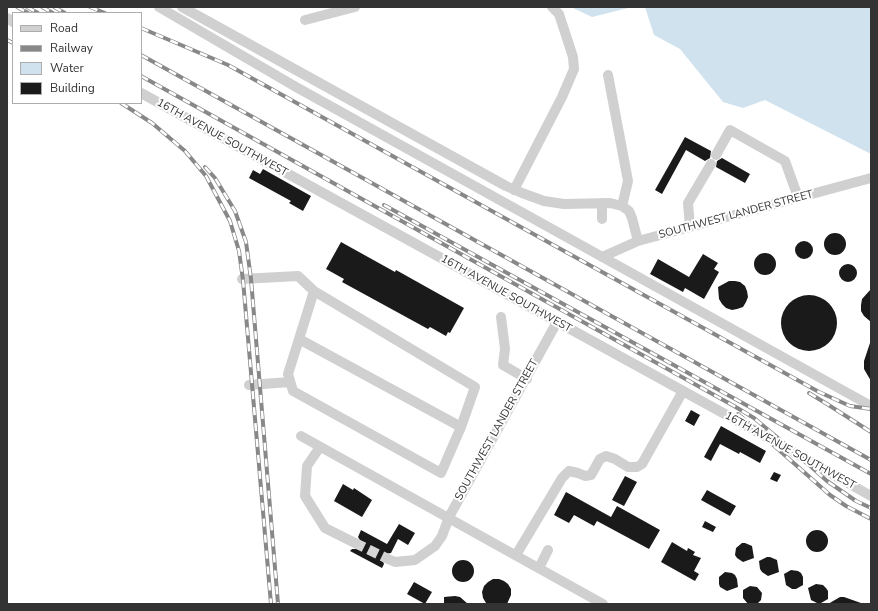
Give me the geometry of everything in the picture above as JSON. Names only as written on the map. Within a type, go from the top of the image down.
[{"type":"street","points":[[182,7],[514,190],[544,201],[564,204],[610,203],[622,206],[629,211],[638,241]]},
{"type":"street","points":[[305,20],[355,7]]},
{"type":"street","points":[[514,190],[562,97],[574,69],[574,57],[559,14],[552,7]]},
{"type":"street","points":[[163,10],[296,87],[871,406]]},
{"type":"street","points":[[608,75],[628,181],[622,206]]},
{"type":"street","name":"16TH AVENUE SOUTHWEST","points":[[142,94],[871,496]]},
{"type":"street","points":[[716,154],[730,130],[785,161],[798,198]]},
{"type":"street","points":[[690,227],[688,203],[711,164]]},
{"type":"street","name":"SOUTHWEST LANDER STREET","points":[[602,257],[638,241],[871,178]]},
{"type":"street","points":[[602,204],[602,219]]},
{"type":"street","points":[[242,279],[298,276],[314,290],[475,387],[461,427],[441,473],[290,382],[248,384]]},
{"type":"street","points":[[290,382],[299,339],[314,290]]},
{"type":"street","points":[[501,317],[505,349],[503,365],[526,378]]},
{"type":"street","name":"SOUTHWEST LANDER STREET","points":[[388,558],[395,562],[416,560],[434,546],[442,536],[449,517],[557,322]]},
{"type":"street","points":[[299,339],[461,427]]},
{"type":"street","points":[[516,555],[562,478],[569,471],[585,476],[591,475],[600,459],[606,456],[628,466],[637,467],[642,464],[683,391]]},
{"type":"street","points":[[301,436],[603,604]]},
{"type":"street","points":[[320,447],[307,466],[305,496],[325,528],[355,542]]},
{"type":"street","points":[[539,568],[548,550]]},
{"type":"water","points":[[571,7],[632,7],[592,17]]},
{"type":"water","points":[[645,7],[871,7],[871,154],[765,100],[743,108],[723,102],[680,49],[654,35]]},
{"type":"building","points":[[685,137],[711,151],[710,158],[705,161],[686,150],[662,194],[655,190]]},
{"type":"building","points":[[722,158],[750,174],[745,183],[716,167],[717,161]]},
{"type":"building","points":[[263,169],[311,196],[303,211],[289,203],[291,201],[249,178],[253,170],[260,174]]},
{"type":"building","points":[[835,233],[843,236],[846,244],[843,252],[835,255],[827,252],[824,244],[827,236]]},
{"type":"building","points":[[804,241],[810,244],[813,250],[810,256],[804,259],[798,256],[795,250],[798,244]]},
{"type":"building","points":[[341,242],[395,272],[396,270],[464,308],[450,333],[448,332],[446,336],[430,327],[428,329],[342,282],[344,279],[326,269]]},
{"type":"building","points":[[761,253],[769,253],[776,260],[776,268],[769,275],[761,275],[754,268],[754,260]]},
{"type":"building","points":[[703,254],[718,263],[714,269],[719,272],[704,299],[685,288],[683,292],[650,274],[658,259],[689,277]]},
{"type":"building","points":[[848,264],[854,267],[857,273],[854,279],[848,282],[842,279],[839,273],[842,267]]},
{"type":"building","points":[[729,281],[740,282],[745,286],[748,297],[743,307],[732,310],[726,308],[719,299],[718,287]]},
{"type":"building","points":[[871,289],[871,322],[861,311],[861,305],[862,299]]},
{"type":"building","points":[[809,295],[820,297],[829,303],[835,312],[837,323],[835,334],[829,343],[820,349],[809,351],[798,349],[789,343],[783,334],[781,323],[783,312],[789,303],[798,297]]},
{"type":"building","points":[[870,343],[871,381],[864,369],[864,361]]},
{"type":"building","points":[[691,410],[700,415],[694,426],[685,421]]},
{"type":"building","points":[[721,426],[766,451],[760,463],[740,452],[739,454],[720,444],[711,461],[704,457]]},
{"type":"building","points":[[774,472],[781,475],[777,482],[770,479]]},
{"type":"building","points":[[625,476],[637,482],[624,506],[612,500]]},
{"type":"building","points":[[343,484],[353,490],[354,488],[372,500],[362,517],[334,501]]},
{"type":"building","points":[[707,490],[736,506],[730,516],[701,500]]},
{"type":"building","points":[[566,492],[611,517],[617,506],[660,530],[649,549],[597,521],[594,526],[574,515],[569,523],[554,515]]},
{"type":"building","points":[[705,521],[716,527],[713,532],[702,527]]},
{"type":"building","points":[[399,524],[415,533],[408,545],[398,539],[391,553],[384,554],[382,559],[384,564],[382,568],[350,551],[361,546],[361,542],[358,537],[361,530],[387,544]]},
{"type":"building","points":[[817,530],[825,533],[828,541],[825,549],[817,552],[809,549],[806,541],[809,533]]},
{"type":"building","points":[[672,542],[687,551],[688,548],[695,552],[693,555],[701,558],[694,571],[699,574],[695,581],[661,562]]},
{"type":"building","points":[[742,543],[752,546],[754,558],[743,562],[737,558],[735,555],[736,548]]},
{"type":"building","points":[[767,557],[777,560],[779,572],[768,576],[762,572],[759,561]]},
{"type":"building","points":[[463,560],[471,563],[474,571],[471,579],[463,582],[455,579],[452,571],[455,563]]},
{"type":"building","points":[[791,570],[798,571],[803,577],[803,585],[796,589],[792,589],[786,585],[784,574]]},
{"type":"building","points":[[725,572],[735,575],[738,587],[727,591],[720,587],[719,577]]},
{"type":"building","points":[[493,579],[504,581],[511,589],[511,595],[507,604],[487,604],[483,598],[482,592],[484,586]]},
{"type":"building","points":[[414,582],[432,592],[425,604],[407,594]]},
{"type":"building","points":[[816,584],[823,585],[828,591],[828,599],[821,603],[811,600],[808,588]]},
{"type":"building","points":[[750,586],[757,587],[762,593],[761,600],[757,604],[748,604],[743,598],[743,590]]},
{"type":"building","points":[[444,597],[460,597],[468,604],[444,604]]},
{"type":"building","points":[[840,597],[844,597],[861,604],[828,604]]},
{"type":"tunnel","points":[[355,543],[388,559]]},
{"type":"railway","points":[[17,7],[26,12]]},
{"type":"railway","points":[[27,7],[36,12]]},
{"type":"railway","points":[[42,7],[51,12]]},
{"type":"railway","points":[[54,7],[63,12]]},
{"type":"railway","points":[[90,7],[102,12]]},
{"type":"railway","points":[[142,28],[228,65],[819,392],[850,406],[871,409]]},
{"type":"railway","points":[[7,40],[12,42]]},
{"type":"railway","points":[[142,56],[871,460]]},
{"type":"railway","points":[[142,77],[734,406],[754,418],[827,481],[856,501],[871,508]]},
{"type":"railway","points":[[123,104],[152,123],[185,151],[206,176],[230,221],[239,251],[243,280],[271,604]]},
{"type":"railway","points":[[205,167],[215,178],[235,211],[246,242],[251,279],[278,604]]},
{"type":"railway","points":[[384,205],[871,474]]},
{"type":"railway","points":[[809,393],[871,432]]},
{"type":"railway","points":[[738,414],[830,495],[846,506],[871,519]]}]
